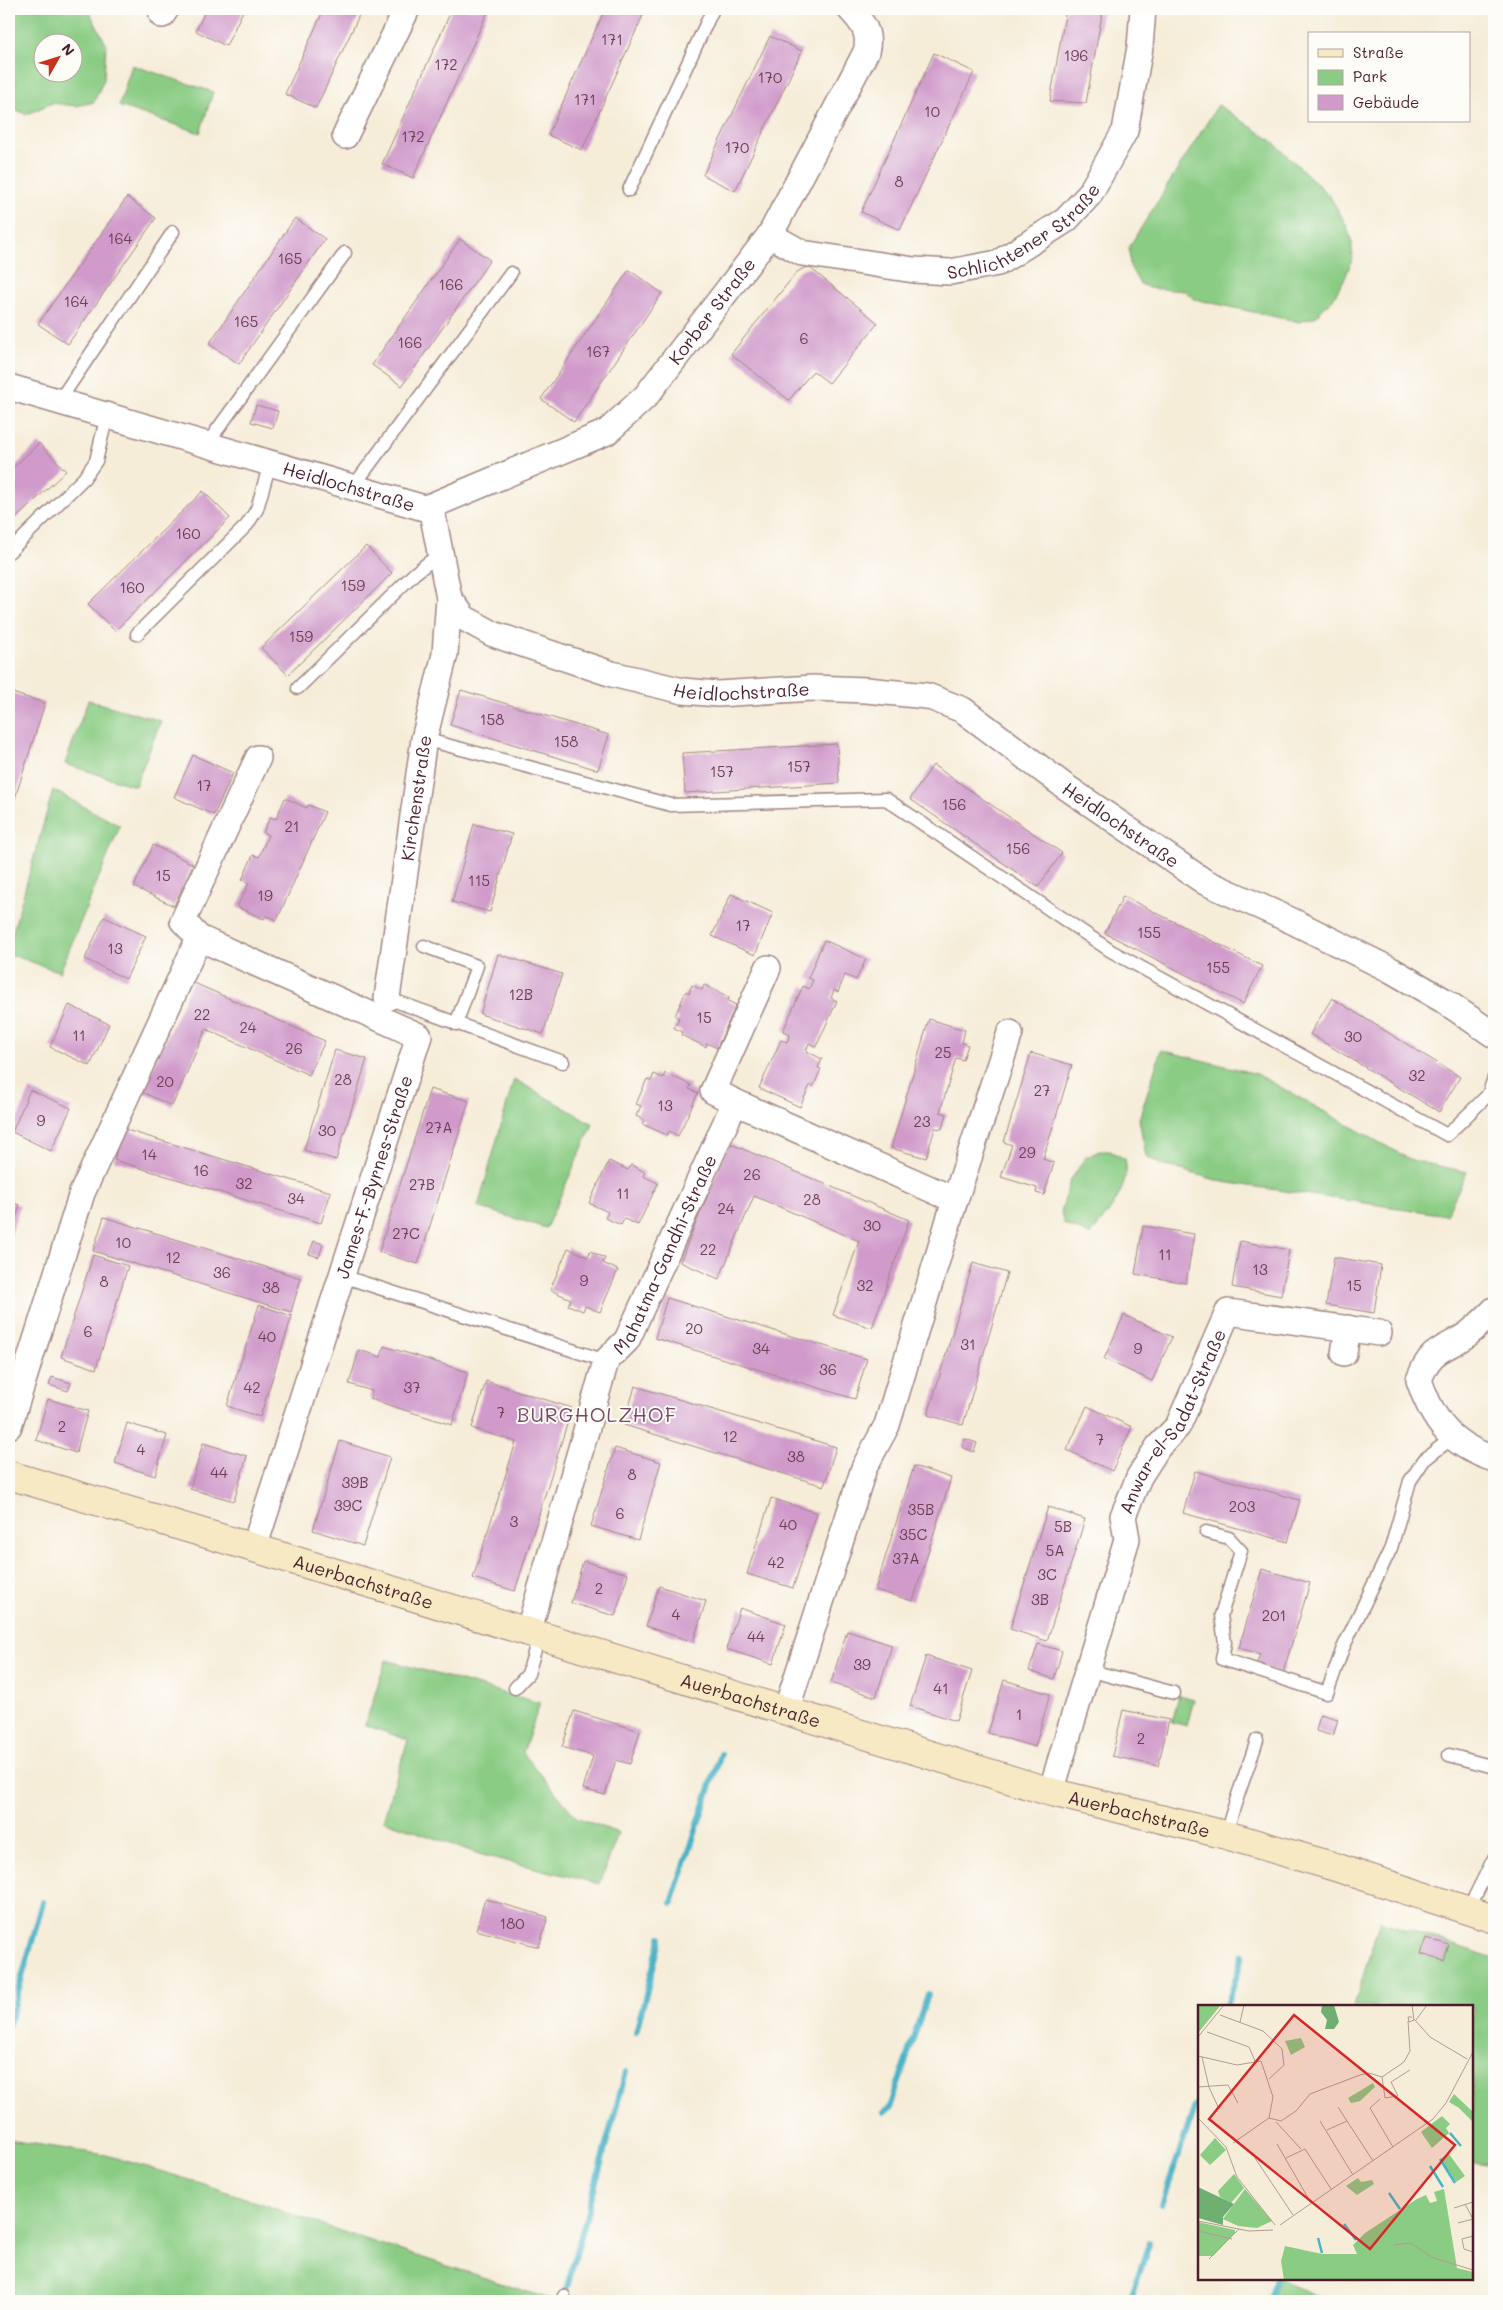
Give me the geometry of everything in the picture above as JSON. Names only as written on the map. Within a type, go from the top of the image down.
[{"type":"main road","name":"Auerbachstraße","points":[[9,1475],[1051,1792],[1226,1835],[1332,1866],[1467,1912],[1494,1919]]},
{"type":"street","points":[[345,136],[407,9]]},
{"type":"street","name":"Korber Straße","points":[[432,506],[607,432],[646,396],[770,235],[866,52],[869,41],[866,30],[850,9]]},
{"type":"street","name":"Schlichtener Straße","points":[[770,235],[802,253],[914,270],[950,272],[998,263],[1066,220],[1094,187],[1124,131],[1140,47],[1143,9]]},
{"type":"street","name":"Heidlochstraße","points":[[9,386],[424,508],[432,506],[449,598],[464,618],[492,634],[574,663],[641,682],[683,691],[718,694],[814,688],[927,696],[963,710],[1063,785],[1205,882],[1288,919],[1391,970],[1444,1000],[1494,1035]]},
{"type":"street","name":"Kirchenstraße","points":[[387,998],[424,739],[445,654],[449,598]]},
{"type":"street","name":"James-F.-Byrnes-Straße","points":[[254,1548],[419,1036],[199,938],[183,921],[258,758]]},
{"type":"street","points":[[9,1426],[82,1193],[199,938]]},
{"type":"street","points":[[768,968],[713,1092],[956,1200]]},
{"type":"street","points":[[786,1711],[864,1468],[887,1425],[956,1200],[1010,1033]]},
{"type":"street","name":"Mahatma-Gandhi-Straße","points":[[534,1635],[597,1358],[627,1340],[735,1102]]},
{"type":"street","points":[[1494,1310],[1468,1334],[1436,1352],[1426,1362],[1419,1380],[1433,1413],[1442,1426],[1473,1452],[1494,1459]]},
{"type":"street","name":"Anwar-el-Sadat-Straße","points":[[1051,1792],[1127,1538],[1123,1516],[1139,1477],[1158,1447],[1178,1426],[1228,1312],[1379,1333]]},
{"type":"street","points":[[1344,1353],[1348,1328]]},
{"type":"lane","points":[[629,190],[712,9]]},
{"type":"lane","points":[[58,401],[173,232]]},
{"type":"lane","points":[[207,444],[345,253]]},
{"type":"lane","points":[[353,487],[511,273]]},
{"type":"lane","points":[[9,552],[84,478],[96,461],[107,415]]},
{"type":"lane","points":[[137,634],[247,525],[258,509],[270,463]]},
{"type":"lane","points":[[298,688],[415,573],[441,553]]},
{"type":"lane","points":[[424,739],[671,805],[886,799],[1111,951],[1447,1135],[1488,1095],[1494,1078]]},
{"type":"lane","points":[[424,946],[477,966],[456,1024]]},
{"type":"lane","points":[[387,998],[563,1062]]},
{"type":"lane","points":[[342,1276],[597,1358]]},
{"type":"lane","points":[[1206,1532],[1229,1538],[1241,1551],[1221,1615],[1225,1643],[1222,1660],[1327,1693],[1343,1648],[1391,1548],[1410,1481],[1424,1460],[1453,1437]]},
{"type":"lane","points":[[515,1688],[528,1674],[534,1635]]},
{"type":"lane","points":[[1088,1670],[1174,1693]]},
{"type":"lane","points":[[1226,1835],[1232,1809],[1243,1786],[1257,1740]]},
{"type":"lane","points":[[1449,1754],[1494,1767]]},
{"type":"lane","points":[[1467,1912],[1494,1858]]},
{"type":"green space","points":[[9,9],[88,9],[106,44],[104,79],[94,102],[77,106],[52,103],[27,114],[9,108]]},
{"type":"green space","points":[[132,65],[213,92],[200,133],[119,106]]},
{"type":"green space","points":[[1218,105],[1271,140],[1329,195],[1346,224],[1352,243],[1352,260],[1345,278],[1333,299],[1315,317],[1299,322],[1194,299],[1185,291],[1149,288],[1139,283],[1130,266],[1129,247]]},
{"type":"green space","points":[[88,700],[161,721],[135,786],[65,764]]},
{"type":"green space","points":[[53,790],[120,826],[60,972],[9,954],[9,945]]},
{"type":"green space","points":[[1161,1050],[1257,1074],[1411,1160],[1467,1172],[1446,1215],[1223,1182],[1160,1164],[1146,1156],[1139,1119]]},
{"type":"green space","points":[[514,1079],[593,1124],[546,1228],[478,1207]]},
{"type":"green space","points":[[1099,1151],[1110,1151],[1125,1159],[1125,1179],[1110,1210],[1090,1235],[1064,1224],[1061,1212],[1070,1181],[1085,1158]]},
{"type":"green space","points":[[386,1660],[540,1703],[523,1753],[576,1817],[618,1833],[600,1884],[482,1855],[383,1820],[408,1740],[365,1725]]},
{"type":"green space","points":[[1179,1695],[1194,1699],[1187,1726],[1172,1722]]},
{"type":"green space","points":[[1380,1921],[1494,1958],[1494,2165],[1473,2162],[1473,2005],[1354,2005]]},
{"type":"green space","points":[[9,2140],[106,2155],[207,2185],[346,2233],[556,2301],[9,2301]]},
{"type":"green space","points":[[1278,2280],[1280,2280],[1328,2301],[1272,2301]]},
{"type":"building","points":[[206,9],[244,9],[226,46],[196,31]]},
{"type":"building","points":[[324,9],[362,9],[316,108],[285,94]]},
{"type":"building","points":[[452,9],[489,9],[413,178],[382,164]]},
{"type":"building","points":[[605,9],[636,9],[644,13],[582,150],[548,135]]},
{"type":"building","points":[[1066,9],[1103,9],[1086,103],[1050,101]]},
{"type":"building","points":[[770,36],[802,51],[735,191],[703,175]]},
{"type":"building","points":[[934,53],[974,72],[900,230],[861,212]]},
{"type":"building","points":[[127,197],[156,218],[68,344],[38,324]]},
{"type":"building","points":[[295,218],[325,239],[239,364],[209,344]]},
{"type":"building","points":[[460,239],[490,260],[402,386],[372,365]]},
{"type":"building","points":[[809,267],[878,323],[829,383],[813,371],[789,400],[731,354],[797,272]]},
{"type":"building","points":[[629,270],[662,293],[574,422],[541,399]]},
{"type":"building","points":[[256,405],[278,411],[273,428],[251,422]]},
{"type":"building","points":[[39,443],[66,471],[9,525],[9,472]]},
{"type":"building","points":[[203,491],[230,518],[115,631],[88,604]]},
{"type":"building","points":[[366,546],[392,573],[288,675],[261,648]]},
{"type":"building","points":[[461,690],[609,735],[598,770],[450,725]]},
{"type":"building","points":[[9,692],[45,703],[9,817]]},
{"type":"building","points":[[837,744],[839,783],[685,793],[682,753]]},
{"type":"building","points":[[193,755],[233,773],[214,815],[174,797]]},
{"type":"building","points":[[933,765],[1062,853],[1038,887],[910,799]]},
{"type":"building","points":[[285,798],[307,808],[308,805],[325,812],[277,920],[266,916],[264,919],[237,907],[249,883],[242,880],[253,855],[259,857],[268,835],[263,833],[270,817],[276,819]]},
{"type":"building","points":[[474,824],[512,834],[490,912],[452,902]]},
{"type":"building","points":[[153,845],[193,864],[174,906],[134,887]]},
{"type":"building","points":[[731,894],[773,913],[755,955],[712,936]]},
{"type":"building","points":[[1123,896],[1262,966],[1243,1004],[1105,933]]},
{"type":"building","points":[[104,917],[146,936],[126,979],[85,959]]},
{"type":"building","points":[[824,940],[866,959],[856,980],[845,975],[838,992],[834,990],[831,998],[837,1001],[816,1047],[809,1043],[806,1051],[822,1059],[818,1068],[821,1069],[813,1087],[810,1085],[800,1107],[759,1088],[781,1040],[787,1042],[790,1035],[783,1031],[803,986],[809,989],[813,980],[808,978]]},
{"type":"building","points":[[498,954],[562,974],[543,1034],[480,1014]]},
{"type":"building","points":[[192,982],[325,1041],[309,1075],[206,1029],[172,1106],[142,1092]]},
{"type":"building","points":[[692,985],[702,990],[704,985],[729,997],[728,1001],[736,1005],[717,1048],[707,1043],[706,1047],[681,1035],[682,1032],[674,1028],[679,1018],[675,1016],[686,991],[689,993]]},
{"type":"building","points":[[1332,998],[1460,1077],[1439,1112],[1310,1034]]},
{"type":"building","points":[[69,1005],[109,1024],[90,1066],[50,1047]]},
{"type":"building","points":[[929,1019],[965,1030],[962,1043],[968,1045],[963,1060],[956,1058],[940,1112],[947,1114],[942,1129],[935,1128],[926,1158],[891,1148]]},
{"type":"building","points":[[335,1050],[367,1059],[336,1160],[304,1150]]},
{"type":"building","points":[[1031,1053],[1072,1065],[1043,1159],[1054,1163],[1044,1195],[1036,1193],[1037,1188],[1001,1177],[1012,1145],[1004,1142]]},
{"type":"building","points":[[665,1073],[691,1085],[689,1089],[698,1093],[678,1136],[669,1131],[667,1135],[642,1124],[644,1120],[636,1116],[641,1106],[636,1104],[647,1079],[651,1081],[654,1074],[663,1078]]},
{"type":"building","points":[[430,1089],[469,1101],[418,1264],[379,1252]]},
{"type":"building","points":[[30,1090],[71,1108],[51,1151],[12,1132]]},
{"type":"building","points":[[123,1129],[331,1192],[321,1223],[114,1160]]},
{"type":"building","points":[[729,1143],[909,1220],[872,1328],[833,1315],[859,1241],[754,1196],[719,1279],[680,1262]]},
{"type":"building","points":[[609,1161],[628,1170],[631,1165],[645,1172],[643,1176],[658,1183],[638,1225],[624,1219],[621,1225],[605,1218],[608,1212],[589,1203]]},
{"type":"building","points":[[9,1202],[20,1205],[9,1242]]},
{"type":"building","points":[[104,1217],[301,1278],[291,1312],[93,1251]]},
{"type":"building","points":[[1143,1226],[1194,1234],[1186,1283],[1135,1274]]},
{"type":"building","points":[[314,1241],[323,1244],[319,1257],[309,1254]]},
{"type":"building","points":[[1240,1241],[1289,1250],[1281,1296],[1232,1287]]},
{"type":"building","points":[[568,1248],[588,1257],[590,1251],[605,1258],[603,1263],[618,1270],[600,1312],[585,1306],[583,1311],[568,1305],[571,1299],[550,1290]]},
{"type":"building","points":[[93,1255],[128,1266],[96,1369],[61,1357]]},
{"type":"building","points":[[1334,1257],[1381,1265],[1374,1313],[1326,1305]]},
{"type":"building","points":[[973,1263],[1007,1273],[963,1425],[928,1415]]},
{"type":"building","points":[[667,1298],[867,1359],[855,1399],[655,1338]]},
{"type":"building","points":[[259,1305],[292,1316],[260,1417],[227,1406]]},
{"type":"building","points":[[1124,1315],[1172,1337],[1152,1381],[1104,1359]]},
{"type":"building","points":[[384,1346],[468,1372],[452,1425],[370,1399],[372,1391],[349,1384],[359,1350],[381,1357]]},
{"type":"building","points":[[52,1377],[71,1383],[68,1391],[49,1385]]},
{"type":"building","points":[[486,1381],[572,1408],[515,1591],[473,1578],[516,1442],[472,1428]]},
{"type":"building","points":[[635,1386],[836,1447],[824,1486],[624,1425]]},
{"type":"building","points":[[48,1399],[88,1411],[76,1453],[36,1440]]},
{"type":"building","points":[[1087,1406],[1132,1427],[1112,1471],[1067,1450]]},
{"type":"building","points":[[127,1423],[167,1435],[155,1476],[115,1463]]},
{"type":"building","points":[[965,1439],[977,1443],[974,1452],[962,1447]]},
{"type":"building","points":[[340,1441],[390,1457],[363,1546],[313,1530]]},
{"type":"building","points":[[203,1443],[247,1456],[234,1501],[190,1489]]},
{"type":"building","points":[[615,1448],[661,1462],[638,1540],[591,1526]]},
{"type":"building","points":[[914,1466],[951,1478],[913,1601],[875,1590]]},
{"type":"building","points":[[1195,1471],[1300,1500],[1288,1542],[1183,1513]]},
{"type":"building","points":[[771,1498],[817,1513],[793,1588],[747,1574]]},
{"type":"building","points":[[1048,1507],[1085,1519],[1047,1641],[1010,1629]]},
{"type":"building","points":[[583,1561],[628,1574],[615,1616],[571,1603]]},
{"type":"building","points":[[1262,1569],[1310,1583],[1283,1673],[1256,1665],[1260,1654],[1239,1648]]},
{"type":"building","points":[[659,1586],[706,1601],[693,1642],[646,1626]]},
{"type":"building","points":[[740,1608],[786,1624],[773,1664],[726,1649]]},
{"type":"building","points":[[847,1631],[892,1645],[876,1697],[831,1683]]},
{"type":"building","points":[[1038,1644],[1062,1651],[1054,1679],[1029,1671]]},
{"type":"building","points":[[926,1656],[972,1671],[956,1721],[910,1706]]},
{"type":"building","points":[[1004,1680],[1050,1694],[1035,1747],[988,1733]]},
{"type":"building","points":[[1123,1710],[1169,1720],[1158,1766],[1112,1756]]},
{"type":"building","points":[[574,1711],[640,1731],[630,1764],[616,1760],[605,1795],[583,1789],[593,1756],[562,1747]]},
{"type":"building","points":[[1320,1714],[1338,1719],[1333,1736],[1316,1731]]},
{"type":"building","points":[[485,1899],[548,1917],[539,1947],[476,1930]]},
{"type":"building","points":[[1426,1938],[1449,1945],[1444,1961],[1421,1954]]},
{"type":"waterway","points":[[672,1903],[721,1754]]},
{"type":"waterway","points":[[9,2024],[43,1902]]},
{"type":"waterway","points":[[636,2032],[661,1937]]},
{"type":"waterway","points":[[1227,2005],[1243,1955]]},
{"type":"waterway","points":[[885,2112],[890,2108],[928,1994]]},
{"type":"waterway","points":[[567,2287],[626,2072]]},
{"type":"waterway","points":[[1162,2205],[1195,2106]]},
{"type":"waterway","points":[[1129,2301],[1150,2242]]},
{"type":"waterway","points":[[1269,2301],[1277,2280]]},
{"type":"district","name":"BURGHOLZHOF","points":[[597,1414]]}]
